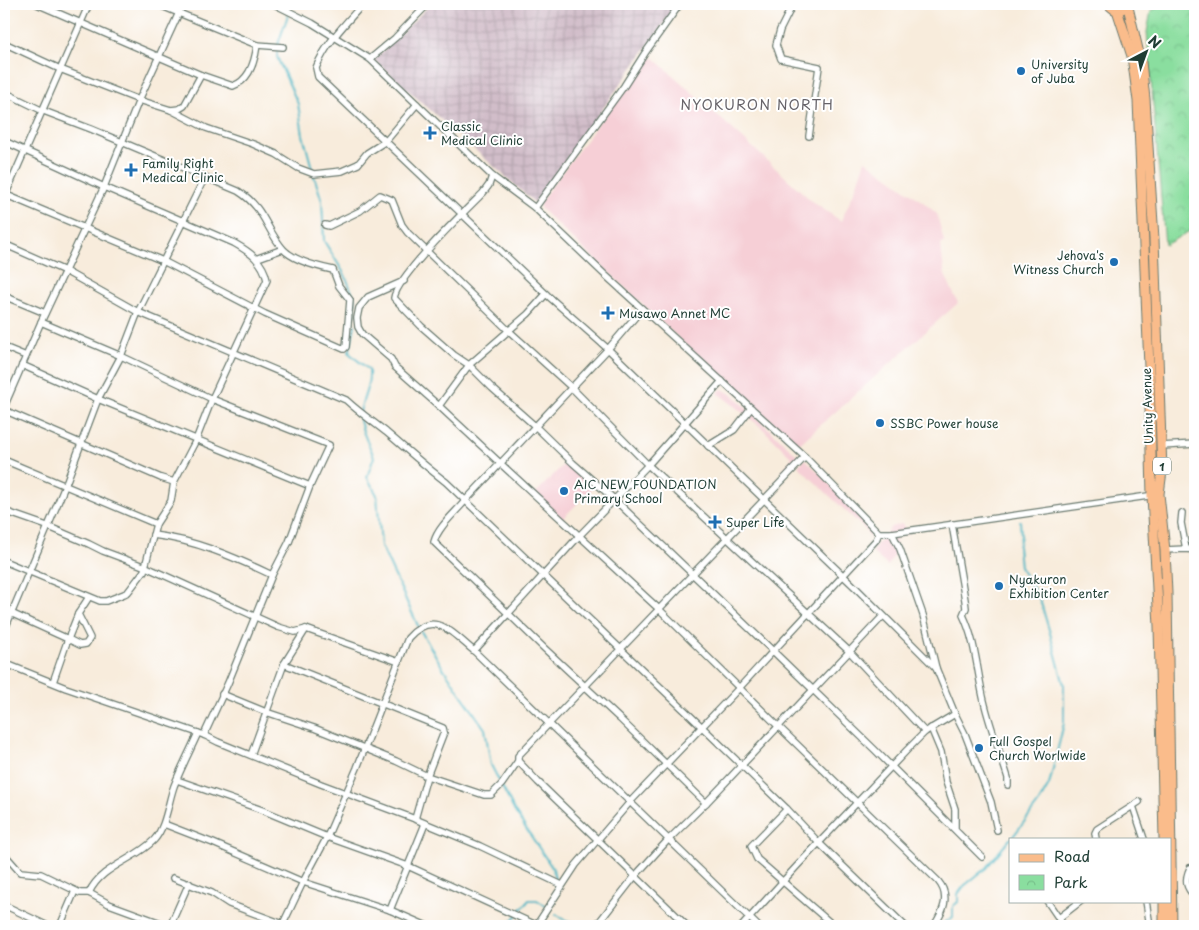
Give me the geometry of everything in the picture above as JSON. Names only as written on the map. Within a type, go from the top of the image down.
[{"type":"main road","points":[[1108,4],[1117,10]]},
{"type":"main road","name":"1","points":[[1117,10],[1130,4]]},
{"type":"main road","name":"Unity Avenue","points":[[1130,4],[1140,55],[1145,99],[1154,239],[1162,471],[1155,495],[1165,550],[1166,735],[1164,838]]},
{"type":"main road","name":"Unity Avenue","points":[[1117,10],[1132,56],[1137,87],[1169,838]]},
{"type":"main road","points":[[1164,902],[1164,926]]},
{"type":"main road","name":"Unity Avenue","points":[[1171,902],[1172,926]]},
{"type":"street","points":[[37,4],[201,76],[233,86],[246,79],[255,60],[257,45]]},
{"type":"street","points":[[4,92],[41,110],[248,197],[284,249],[291,255],[333,270],[339,286],[350,300],[346,347],[344,349],[255,309],[163,261],[4,195],[25,150],[41,110],[80,22],[89,4]]},
{"type":"street","points":[[157,4],[257,45],[283,48]]},
{"type":"street","points":[[174,482],[4,409],[5,397],[22,365],[40,322],[85,230],[139,100],[183,4]]},
{"type":"street","points":[[274,4],[334,36],[370,60],[492,176],[535,208],[642,309],[805,457],[879,533],[892,533],[1155,495]]},
{"type":"street","points":[[362,4],[334,36],[316,68],[315,72],[318,77],[546,294],[608,349],[936,668]]},
{"type":"street","points":[[370,60],[395,38],[428,4]]},
{"type":"street","points":[[535,208],[624,86],[680,4]]},
{"type":"street","points":[[793,4],[780,30],[776,46],[781,59],[819,67],[809,136]]},
{"type":"street","points":[[4,43],[60,69],[139,100],[171,110],[206,128],[253,144],[276,154],[298,168],[314,174],[342,171],[358,164],[367,153],[386,141],[417,104]]},
{"type":"street","points":[[171,110],[184,106],[201,76]]},
{"type":"street","points":[[4,141],[104,187],[234,242],[258,258],[267,280],[212,399],[196,440],[174,482],[171,501],[156,524],[146,568],[128,592],[106,601],[89,597],[4,561]]},
{"type":"street","points":[[492,176],[489,185],[483,193],[427,250],[395,293],[394,298],[421,326],[454,355],[469,365],[614,499],[892,766],[982,857]]},
{"type":"street","points":[[4,631],[65,486],[98,399],[121,356],[138,312],[204,177]]},
{"type":"street","points":[[325,225],[329,226],[350,216],[380,195],[392,200],[402,225],[408,233],[508,330],[571,387],[648,465],[850,652],[925,732]]},
{"type":"street","points":[[4,244],[65,271],[138,312],[346,400],[360,413],[384,430],[419,462],[446,482],[702,726],[905,926]]},
{"type":"street","points":[[258,258],[284,249]]},
{"type":"street","points":[[404,281],[368,297],[359,308],[358,327],[362,334],[392,359],[395,368],[439,406],[659,609],[942,886],[945,906],[934,926]]},
{"type":"street","points":[[439,406],[469,365],[528,314],[546,294]]},
{"type":"street","points":[[4,296],[45,313]]},
{"type":"street","points":[[642,309],[608,349],[465,501],[446,523],[434,542],[706,803]]},
{"type":"street","points":[[40,322],[121,356],[212,399],[329,445],[310,486],[289,542],[272,575],[222,694],[177,780],[164,824],[154,840],[109,869],[89,893]]},
{"type":"street","points":[[4,347],[26,356]]},
{"type":"street","points":[[22,365],[98,399],[310,486]]},
{"type":"street","points":[[474,651],[579,536],[686,424],[722,381]]},
{"type":"street","points":[[708,446],[734,430],[751,408]]},
{"type":"street","points":[[1161,446],[1195,444]]},
{"type":"street","points":[[222,694],[365,748],[427,776],[484,796],[491,795],[502,784],[518,761],[518,756],[523,750],[805,457]]},
{"type":"street","points":[[4,460],[156,524]]},
{"type":"street","points":[[4,511],[47,526],[254,617],[295,632],[306,629],[398,662]]},
{"type":"street","points":[[1182,513],[1181,523],[1186,549]]},
{"type":"street","points":[[952,524],[966,608],[963,615],[968,624],[983,698],[1008,778],[1008,785]]},
{"type":"street","points":[[177,780],[262,810],[327,837],[408,866],[536,926],[576,865],[630,802],[667,765],[843,576],[876,540],[879,533]]},
{"type":"street","points":[[892,533],[900,549],[923,615],[936,668],[965,734],[991,802],[996,830]]},
{"type":"street","points":[[153,534],[174,537],[236,558],[272,575]]},
{"type":"street","points":[[1165,550],[1195,550]]},
{"type":"street","points":[[53,682],[78,614],[89,597]]},
{"type":"street","points":[[4,610],[80,645],[86,644],[90,638],[78,614]]},
{"type":"street","points":[[593,926],[600,921],[635,876],[668,840],[706,803],[883,616]]},
{"type":"street","points":[[173,878],[212,893],[229,904],[283,925],[327,837],[365,748],[408,638],[419,628],[430,624],[440,625],[474,651],[758,926]]},
{"type":"street","points":[[251,755],[284,664],[306,629]]},
{"type":"street","points":[[4,663],[201,734],[415,819],[480,846],[562,885]]},
{"type":"street","points":[[284,664],[445,730],[427,776],[415,819]]},
{"type":"street","points":[[742,926],[925,732],[955,714]]},
{"type":"street","points":[[931,728],[941,752],[946,782],[955,808],[955,829]]},
{"type":"street","points":[[518,761],[687,926]]},
{"type":"street","points":[[1096,838],[1094,833],[1097,829],[1140,802]]},
{"type":"street","points":[[1133,806],[1144,838]]},
{"type":"street","points":[[787,809],[751,846],[757,859],[834,926]]},
{"type":"street","points":[[164,824],[303,882],[390,910],[427,926]]},
{"type":"street","points":[[390,910],[425,824]]},
{"type":"street","points":[[4,838],[4,856],[20,872],[41,874],[76,891],[89,893],[109,904],[170,926],[189,883]]},
{"type":"street","points":[[1190,868],[1186,876],[1186,883],[1188,890],[1195,897]]},
{"type":"street","points":[[60,926],[76,891]]},
{"type":"street","points":[[1048,902],[1064,926]]},
{"type":"street","points":[[1058,918],[1080,902]]},
{"type":"street","points":[[1146,902],[1150,926]]},
{"type":"street","points":[[4,905],[48,926]]},
{"type":"shaded area","points":[[431,4],[678,4],[535,203],[374,60]]},
{"type":"shaded area","points":[[647,58],[654,58],[814,203],[841,221],[855,190],[865,160],[937,214],[944,242],[941,245],[945,275],[958,303],[797,446],[721,378],[540,208],[540,202]]},
{"type":"shaded area","points":[[722,389],[734,396],[799,457],[784,474],[782,471],[792,458],[762,428],[718,393]]},
{"type":"shaded area","points":[[805,459],[861,515],[872,531],[869,538],[867,531],[798,466]]},
{"type":"shaded area","name":"AIC NEW FOUNDATION Primary School","points":[[566,462],[592,489],[562,519],[536,493]]},
{"type":"shaded area","points":[[902,524],[908,534],[896,536],[896,551],[888,566],[873,553],[876,545],[891,527]]},
{"type":"green space","points":[[1164,4],[1195,4],[1195,228],[1165,245],[1147,32],[1151,11]]},
{"type":"waterway","points":[[288,15],[277,47],[277,57],[298,104],[303,135],[313,172]]},
{"type":"waterway","points":[[314,176],[322,201],[324,241],[345,275],[355,300],[355,315]]},
{"type":"waterway","points":[[355,325],[349,353],[369,370],[360,417],[362,429],[374,457],[367,477],[377,495],[381,546],[419,628],[443,668],[485,729],[491,765],[515,812],[553,869],[555,881]]},
{"type":"waterway","points":[[1012,838],[1038,804],[1049,785],[1064,723],[1064,685],[1050,633],[1040,600],[1020,567],[1018,547],[1021,536],[1020,521]]},
{"type":"waterway","points":[[940,926],[953,917],[953,906],[958,902],[958,894],[964,886],[986,868],[1009,840]]},
{"type":"waterway","points":[[507,926],[529,900],[537,900],[546,906]]},
{"type":"waterway","points":[[556,914],[565,920],[585,926]]},
{"type":"place","name":"University of Juba","points":[[1021,71]]},
{"type":"place","name":"Classic Medical Clinic","points":[[430,133]]},
{"type":"place","name":"Family Right Medical Clinic","points":[[131,170]]},
{"type":"place","name":"Jehova's Witness Church","points":[[1114,262]]},
{"type":"place","name":"Musawo Annet MC","points":[[608,313]]},
{"type":"place","name":"SSBC Power house","points":[[880,423]]},
{"type":"place","name":"AIC NEW FOUNDATION Primary School","points":[[564,491]]},
{"type":"place","name":"Super Life","points":[[715,522]]},
{"type":"place","name":"Nyakuron Exhibition Center","points":[[999,586]]},
{"type":"place","name":"Full Gospel Church Worlwide","points":[[979,748]]},
{"type":"district","name":"NYOKURON NORTH","points":[[757,104]]}]
